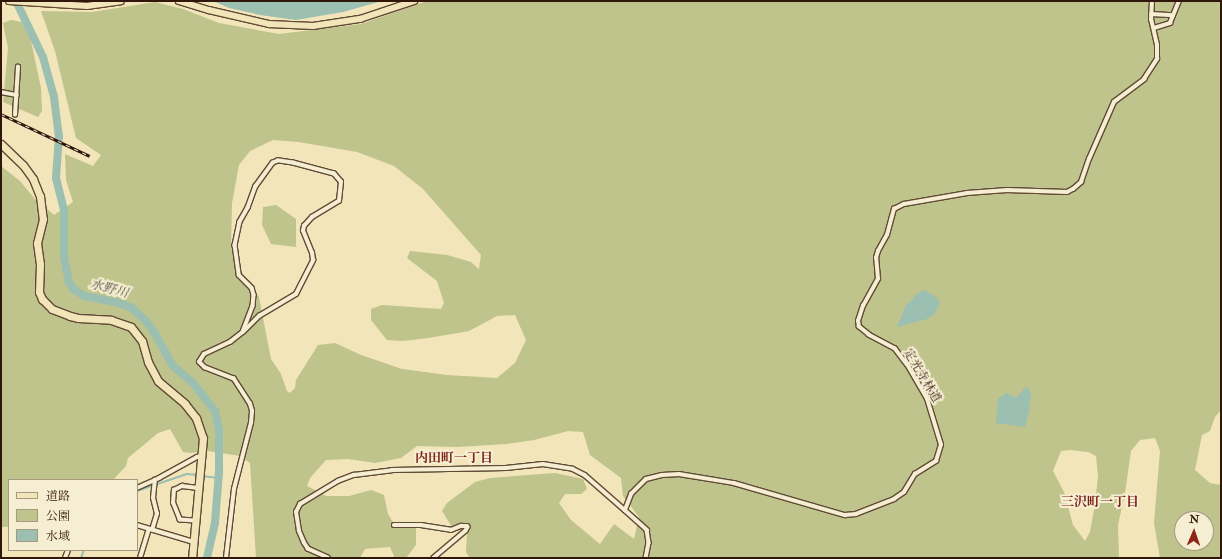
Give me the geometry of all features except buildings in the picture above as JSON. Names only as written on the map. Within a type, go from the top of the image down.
[{"type":"highway","points":[[1,144],[23,165],[34,179],[40,196],[43,219],[37,243],[40,264],[40,292],[42,299],[52,309],[70,316],[78,318],[111,320],[125,323],[136,330],[142,341],[148,362],[158,381],[185,404],[196,418],[203,438],[192,558]]},
{"type":"main road","points":[[10,1],[87,6],[121,1]]},
{"type":"main road","points":[[179,1],[263,23],[313,26],[360,19],[414,1]]},
{"type":"street","points":[[1152,1],[1151,14],[1154,28],[1170,23],[1179,1]]},
{"type":"street","points":[[1151,14],[1172,15]]},
{"type":"street","name":"定光寺林道","points":[[625,510],[631,494],[640,484],[646,479],[662,475],[679,474],[734,483],[845,515],[856,514],[894,499],[904,492],[915,474],[936,461],[941,445],[939,437],[929,404],[907,365],[895,349],[869,336],[859,326],[858,320],[863,306],[878,279],[876,258],[878,251],[887,235],[894,209],[904,204],[967,193],[1007,190],[1067,192],[1073,189],[1081,182],[1089,159],[1114,102],[1144,79],[1157,59],[1154,28]]},
{"type":"street","points":[[15,115],[18,67]]},
{"type":"street","points":[[1,92],[17,96]]},
{"type":"street","points":[[226,558],[234,489],[251,423],[252,411],[250,404],[234,379],[205,368],[199,362],[204,354],[230,342],[243,332],[259,316],[293,297],[299,291],[312,260],[312,253],[303,231],[304,226],[312,217],[339,202],[341,182],[334,174],[293,163],[278,161],[272,163],[256,186],[248,208],[240,222],[235,245],[239,275],[252,288],[254,295],[253,306],[243,332]]},
{"type":"street","points":[[138,488],[201,456]]},
{"type":"street","points":[[328,558],[313,552],[304,543],[299,531],[296,512],[298,507],[338,481],[354,475],[372,472],[506,468],[550,464],[574,469],[585,476],[647,530],[649,543],[646,558]]},
{"type":"street","points":[[140,558],[157,514],[153,498],[155,480]]},
{"type":"street","points":[[195,522],[180,520],[173,503],[174,490],[182,486],[198,488]]},
{"type":"street","points":[[394,524],[421,525],[451,530],[465,524],[468,527],[466,531],[434,558]]},
{"type":"street","points":[[138,525],[194,542]]},
{"type":"green space","points":[[427,1],[1221,1],[1221,410],[1215,417],[1210,431],[1202,435],[1195,470],[1210,483],[1221,485],[1221,558],[1160,558],[1154,523],[1160,451],[1155,438],[1140,440],[1131,451],[1125,493],[1118,525],[1119,558],[469,557],[466,552],[467,534],[452,527],[442,511],[447,503],[475,482],[490,478],[555,473],[583,479],[587,489],[581,494],[565,494],[559,503],[571,520],[600,544],[614,524],[634,539],[639,517],[623,496],[621,478],[590,455],[583,432],[568,431],[534,440],[507,444],[457,447],[417,446],[401,458],[375,463],[348,459],[326,460],[310,478],[307,486],[326,496],[349,496],[371,490],[384,495],[388,514],[394,524],[416,523],[416,545],[406,558],[393,558],[394,556],[390,547],[365,549],[360,558],[256,558],[250,463],[240,456],[208,451],[190,453],[183,452],[170,429],[158,433],[128,458],[126,466],[114,479],[8,479],[8,527],[1,527],[1,166],[20,181],[35,199],[54,215],[73,202],[66,180],[65,154],[93,166],[101,155],[76,138],[55,51],[41,11],[92,12],[155,2],[183,9],[219,23],[279,34],[361,24]],"holes":[[[273,140],[299,142],[357,152],[394,166],[423,189],[481,255],[479,269],[471,262],[447,255],[410,251],[407,258],[437,281],[444,303],[441,309],[382,305],[371,309],[371,320],[387,340],[403,341],[469,331],[497,316],[515,315],[526,340],[515,363],[497,378],[447,375],[402,369],[361,355],[335,343],[318,345],[296,380],[295,388],[290,393],[287,391],[281,374],[271,359],[259,297],[243,275],[231,247],[232,203],[239,165],[250,151]],[[1070,450],[1088,452],[1096,456],[1098,476],[1090,532],[1085,541],[1073,525],[1064,492],[1053,471],[1061,451]]]},
{"type":"green space","points":[[11,20],[22,22],[31,41],[41,88],[42,111],[38,117],[3,102],[8,48],[3,23]]},
{"type":"green space","points":[[276,205],[296,219],[296,247],[271,244],[262,225],[263,207]]},
{"type":"water","points":[[213,1],[382,1],[343,12],[296,20],[260,15],[229,8]]},
{"type":"water","points":[[924,290],[937,298],[940,303],[935,313],[927,319],[897,327],[906,305],[915,295]]},
{"type":"water","points":[[1026,387],[1031,392],[1031,397],[1025,427],[996,423],[998,399],[1007,393],[1016,398]]},
{"type":"waterway","name":"水野川","points":[[16,1],[43,57],[54,97],[59,136],[56,178],[64,210],[64,257],[69,282],[73,289],[84,296],[116,302],[132,308],[145,320],[154,332],[172,365],[193,383],[215,411],[219,430],[219,472],[215,523],[207,558]]},
{"type":"waterway","points":[[138,491],[187,474],[198,475]]},
{"type":"waterway","points":[[202,476],[218,478]]},
{"type":"waterway","points":[[81,558],[84,551]]},
{"type":"railway","points":[[1,114],[90,156]]},
{"type":"district","name":"内田町一丁目","points":[[454,458]]},
{"type":"district","name":"三沢町一丁目","points":[[1100,502]]}]
